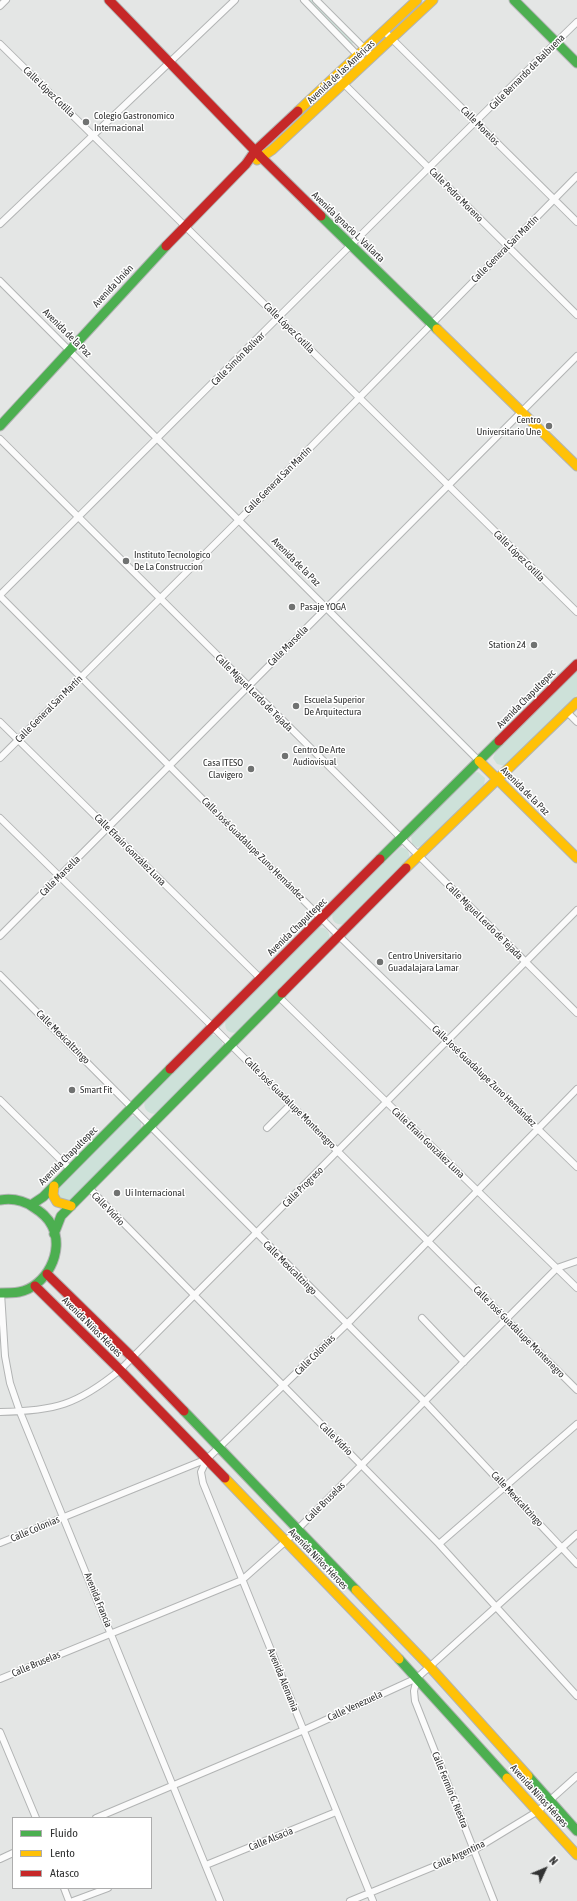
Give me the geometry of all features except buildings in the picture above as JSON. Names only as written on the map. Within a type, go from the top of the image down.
[{"type":"main road","name":"Avenida Ignacio L. Vallarta","points":[[109,0],[262,158],[577,466]]},
{"type":"main road","name":"Avenida de las Américas","points":[[255,151],[417,0]]},
{"type":"main road","name":"Avenida de las Américas","points":[[262,158],[366,64],[433,0]]},
{"type":"main road","points":[[514,0],[577,62]]},
{"type":"main road","name":"Avenida Unión","points":[[0,426],[185,226],[246,164],[255,151]]},
{"type":"main road","name":"Avenida Unión","points":[[246,164],[262,158]]},
{"type":"main road","name":"Avenida Chapultepec","points":[[31,1205],[43,1197],[260,978],[577,664]]},
{"type":"main road","points":[[54,1234],[61,1216],[418,856],[577,702]]},
{"type":"main road","name":"Avenida de la Paz","points":[[479,761],[577,858]]},
{"type":"main road","points":[[54,1186],[53,1195],[57,1202],[71,1206]]},
{"type":"main road","points":[[0,1200],[18,1200],[31,1205],[46,1217],[54,1234],[55,1255],[47,1274],[35,1286],[25,1291],[13,1294],[1,1293]]},
{"type":"main road","name":"Avenida Niños Héroes","points":[[47,1274],[299,1528],[430,1667],[577,1831]]},
{"type":"main road","name":"Avenida Niños Héroes","points":[[35,1286],[207,1459],[417,1678],[577,1855]]},
{"type":"street","points":[[0,6],[6,0]]},
{"type":"street","points":[[0,224],[235,0]]},
{"type":"street","points":[[304,0],[366,64]]},
{"type":"street","points":[[316,0],[373,57]]},
{"type":"street","name":"Calle Bernardo de Balbuena","points":[[476,122],[577,22]]},
{"type":"street","name":"Calle Morelos","points":[[384,31],[577,222]]},
{"type":"street","name":"Calle López Cotilla","points":[[0,44],[577,612]]},
{"type":"street","name":"Calle Pedro Moreno","points":[[336,76],[577,315]]},
{"type":"street","name":"Calle Simón Bolívar","points":[[0,596],[350,244],[476,122]]},
{"type":"street","name":"Calle General San Martín","points":[[0,758],[239,520],[577,176]]},
{"type":"street","name":"Avenida de la Paz","points":[[0,282],[479,761]]},
{"type":"street","name":"Calle Marsella","points":[[0,936],[577,356]]},
{"type":"street","name":"Calle Miguel Lerdo de Tejada","points":[[0,439],[577,1013]]},
{"type":"street","name":"Calle José Guadalupe Zuno Hernández","points":[[0,596],[339,936],[577,1167]]},
{"type":"street","points":[[567,712],[577,722]]},
{"type":"street","name":"Calle Efraín González Luna","points":[[0,722],[260,978]]},
{"type":"street","name":"Calle José Guadalupe Montenegro","points":[[0,818],[291,1104],[577,1390]]},
{"type":"street","name":"Calle Progreso","points":[[0,1412],[20,1412],[43,1409],[75,1401],[102,1384],[120,1370],[577,910]]},
{"type":"street","name":"Calle Mexicaltzingo","points":[[0,975],[151,1126],[256,1234],[425,1402],[577,1564]]},
{"type":"street","name":"Calle Efraín González Luna","points":[[279,997],[577,1288]]},
{"type":"street","name":"Calle Colonias","points":[[0,1543],[207,1459],[347,1325],[577,1089]]},
{"type":"street","points":[[0,1100],[70,1170]]},
{"type":"street","points":[[267,1128],[291,1104]]},
{"type":"street","name":"Calle Vidrio","points":[[89,1188],[440,1544],[577,1696]]},
{"type":"street","name":"Calle Bruselas","points":[[0,1679],[111,1632],[242,1580],[286,1541],[362,1466],[557,1268],[577,1261]]},
{"type":"street","name":"Avenida Francia","points":[[1,1293],[6,1356],[10,1383],[20,1412],[174,1784],[220,1901]]},
{"type":"street","points":[[422,1318],[464,1362]]},
{"type":"street","points":[[440,1544],[577,1424]]},
{"type":"street","name":"Avenida Alemania","points":[[207,1459],[201,1472],[203,1483],[373,1901]]},
{"type":"street","name":"Calle Venezuela","points":[[98,1817],[304,1730],[417,1678],[577,1534]]},
{"type":"street","name":"Calle Fermín G. Riestra","points":[[417,1678],[414,1691],[415,1701],[494,1901]]},
{"type":"street","points":[[0,1732],[36,1817]]},
{"type":"street","name":"Calle Argentina","points":[[350,1901],[474,1850],[538,1811],[577,1776]]},
{"type":"street","name":"Calle Alsacia","points":[[206,1865],[336,1812]]},
{"type":"street","points":[[0,1859],[12,1853]]},
{"type":"street","points":[[64,1889],[69,1901]]},
{"type":"street","points":[[73,1901],[105,1889]]},
{"type":"green space","points":[[306,0],[313,0],[354,42],[350,46]]},
{"type":"green space","points":[[577,671],[577,695],[509,763],[505,766],[497,764],[493,758],[496,751]]},
{"type":"green space","points":[[478,772],[485,778],[484,786],[423,846],[417,847],[412,844],[411,835],[472,773]]},
{"type":"green space","points":[[401,847],[408,850],[410,859],[346,924],[337,924],[333,921],[333,912]]},
{"type":"green space","points":[[317,928],[327,930],[329,941],[238,1032],[229,1032],[225,1026],[226,1020]]},
{"type":"green space","points":[[210,1035],[216,1035],[220,1038],[222,1048],[158,1113],[149,1113],[144,1106],[145,1100]]},
{"type":"green space","points":[[134,1116],[141,1121],[141,1130],[67,1203],[62,1203],[55,1190],[128,1117]]},
{"type":"traffic: fast","points":[[514,0],[577,63]]},
{"type":"traffic: fast","points":[[321,216],[437,329]]},
{"type":"traffic: fast","points":[[0,426],[166,246]]},
{"type":"traffic: fast","points":[[380,859],[499,741]]},
{"type":"traffic: fast","points":[[54,1234],[61,1216],[282,993]]},
{"type":"traffic: fast","points":[[31,1205],[43,1197],[170,1069]]},
{"type":"traffic: fast","points":[[0,1200],[13,1199],[21,1201],[41,1213],[52,1226],[56,1246],[54,1257],[45,1276],[37,1283],[29,1289],[19,1292],[0,1293]]},
{"type":"traffic: fast","points":[[184,1411],[356,1590]]},
{"type":"traffic: fast","points":[[399,1659],[507,1778]]},
{"type":"traffic: fast","points":[[528,1776],[577,1831]]},
{"type":"traffic: slow","points":[[298,111],[417,0]]},
{"type":"traffic: slow","points":[[257,160],[272,150],[433,0]]},
{"type":"traffic: slow","points":[[437,329],[577,466]]},
{"type":"traffic: slow","points":[[406,868],[577,702]]},
{"type":"traffic: slow","points":[[479,761],[577,858]]},
{"type":"traffic: slow","points":[[54,1186],[53,1195],[57,1202],[71,1206]]},
{"type":"traffic: slow","points":[[225,1478],[399,1659]]},
{"type":"traffic: slow","points":[[356,1590],[430,1667],[528,1776]]},
{"type":"traffic: slow","points":[[507,1778],[577,1855]]},
{"type":"traffic: jam","points":[[109,0],[262,158],[321,216]]},
{"type":"traffic: jam","points":[[166,246],[246,164],[255,151],[298,111]]},
{"type":"traffic: jam","points":[[499,741],[577,664]]},
{"type":"traffic: jam","points":[[170,1069],[380,859]]},
{"type":"traffic: jam","points":[[282,993],[406,868]]},
{"type":"traffic: jam","points":[[47,1274],[133,1358],[184,1411]]},
{"type":"traffic: jam","points":[[35,1286],[120,1370],[225,1478]]},
{"type":"place","name":"Colegio Gastronomico Internacional","points":[[86,122]]},
{"type":"place","name":"Centro Universitario Une","points":[[549,426]]},
{"type":"place","name":"Instituto Tecnologico De La Construccion","points":[[126,561]]},
{"type":"place","name":"Pasaje YOGA","points":[[292,607]]},
{"type":"place","name":"Station 24","points":[[534,645]]},
{"type":"place","name":"Escuela Superior De Arquitectura","points":[[296,706]]},
{"type":"place","name":"Centro De Arte Audiovisual","points":[[285,756]]},
{"type":"place","name":"Casa ITESO Clavigero","points":[[251,769]]},
{"type":"place","name":"Centro Universitario Guadalajara Lamar","points":[[380,962]]},
{"type":"place","name":"Smart Fit","points":[[72,1090]]},
{"type":"place","name":"Ui Internacional","points":[[117,1193]]}]
